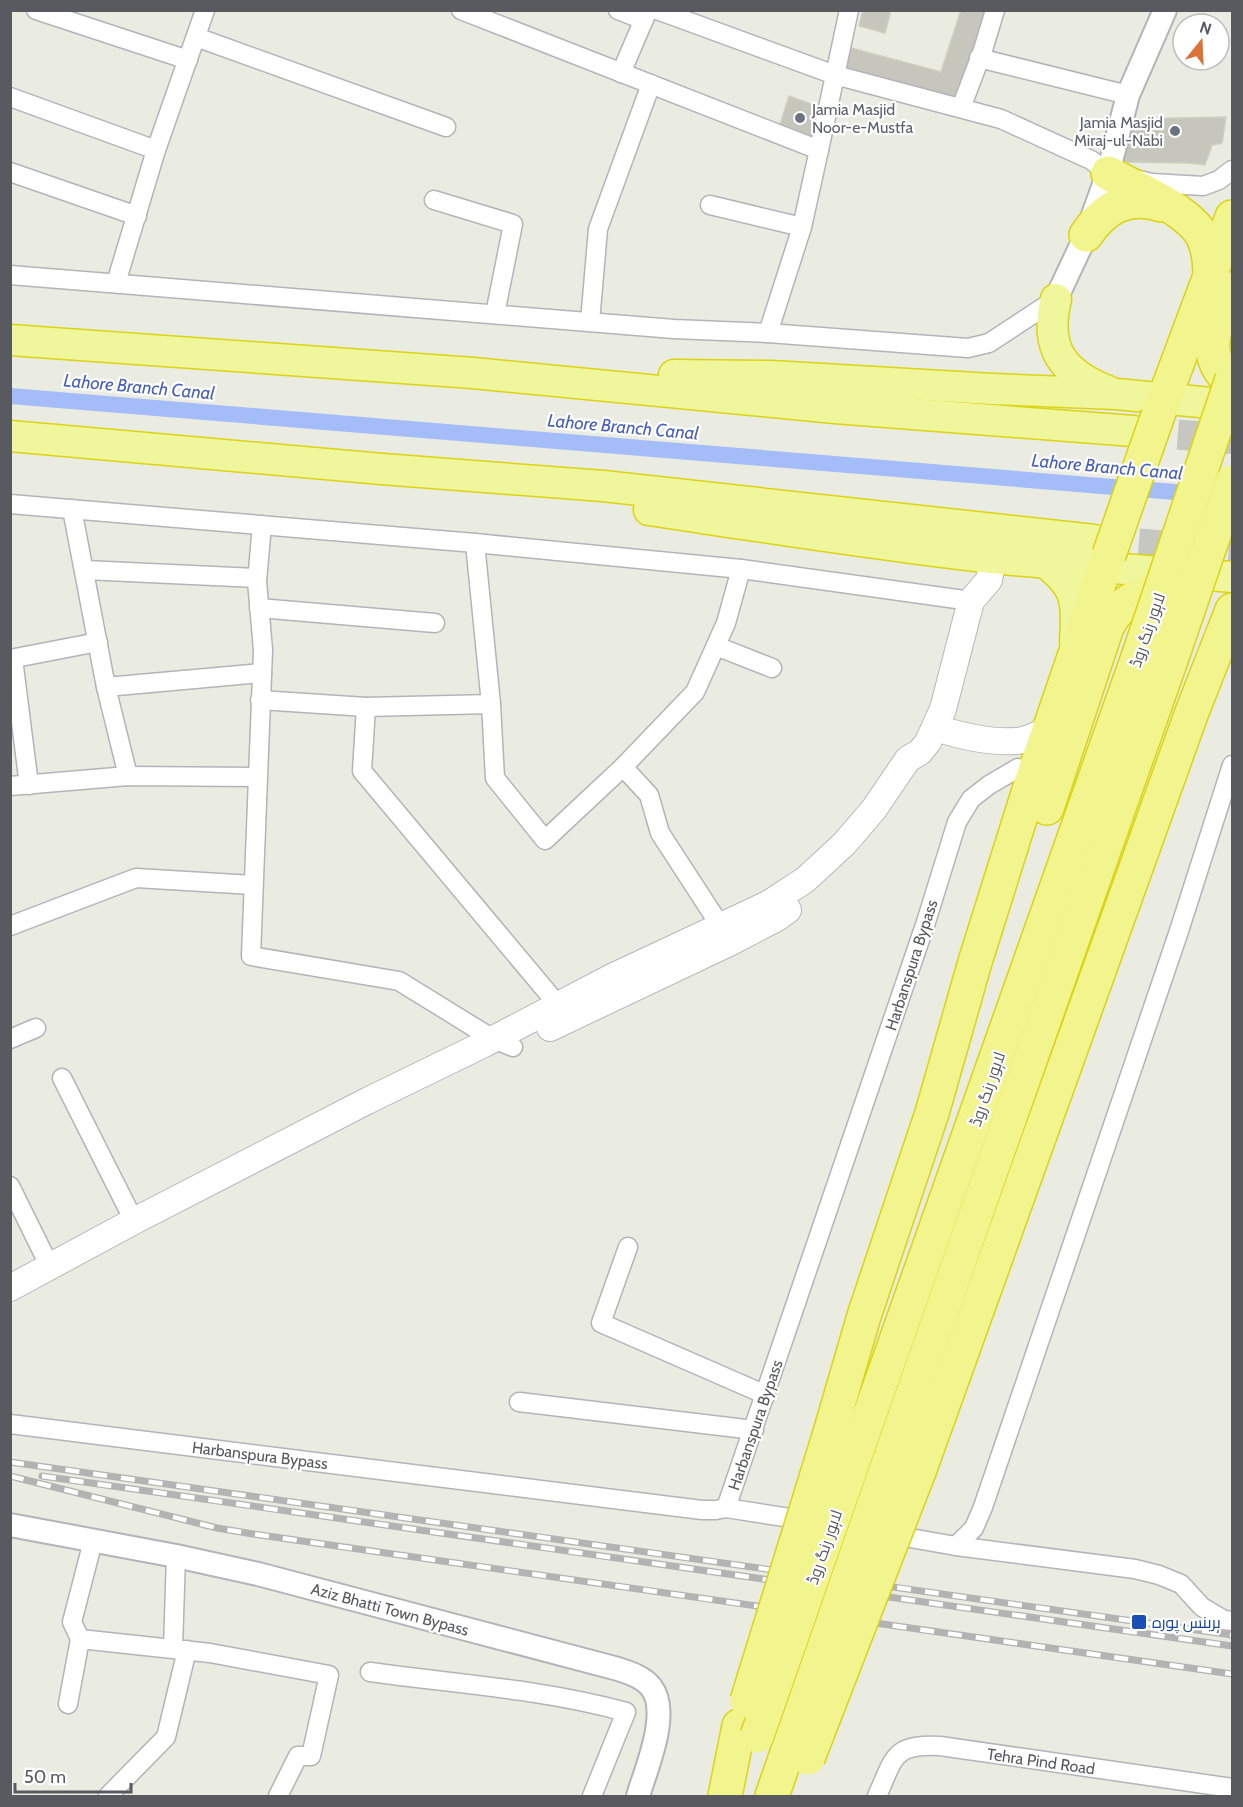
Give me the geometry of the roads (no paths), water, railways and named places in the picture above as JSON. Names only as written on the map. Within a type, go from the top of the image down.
[{"type":"highway","points":[[1108,173],[1190,220],[1203,236],[1209,256],[1221,277]]},
{"type":"highway","points":[[1086,235],[1097,219],[1113,207],[1131,201],[1151,202],[1172,208]]},
{"type":"highway","points":[[1233,217],[1221,277],[1212,344],[1214,358],[1221,371],[1233,381]]},
{"type":"highway","points":[[473,374],[771,376],[992,389],[1116,393],[1137,387],[1156,377],[1172,361],[1221,277]]},
{"type":"highway","points":[[1056,299],[1052,319],[1053,339],[1062,359],[1075,374],[1093,385],[1116,393],[1152,415]]},
{"type":"highway","points":[[10,340],[473,374],[847,409],[1152,415],[1233,405]]},
{"type":"highway","points":[[725,1797],[748,1731],[864,1316],[933,1113],[975,962],[1073,656],[1103,554],[1152,415],[1186,340]]},
{"type":"highway","name":"لاہور رنگ روڈ","points":[[735,1797],[748,1731],[859,1445],[1138,657],[1233,381]]},
{"type":"highway","points":[[10,436],[603,486],[1103,554],[1233,577]]},
{"type":"highway","points":[[382,469],[769,528],[993,558],[1043,561],[1103,554]]},
{"type":"highway","name":"لاہور رنگ روڈ","points":[[772,1797],[798,1754],[904,1465],[1170,663],[1233,482]]},
{"type":"highway","points":[[1043,561],[1068,582],[1075,597],[1077,613],[1073,656]]},
{"type":"highway","points":[[933,1113],[991,976],[1107,627],[1114,614],[1124,603],[1138,596],[1152,593],[1167,595],[1182,602],[1195,612],[1203,627],[1206,643],[1192,712]]},
{"type":"highway","points":[[904,1465],[1233,610]]},
{"type":"highway","points":[[1192,712],[1233,644]]},
{"type":"highway","points":[[786,1797],[798,1754]]},
{"type":"main road","points":[[10,1305],[566,1011],[726,933],[777,918],[815,890],[855,854],[884,821],[920,767],[920,752],[936,728],[943,709],[970,601],[989,580],[993,558]]},
{"type":"main road","points":[[936,728],[956,735],[1000,741],[1018,741],[1048,730]]},
{"type":"main road","points":[[10,1288],[134,1221],[367,1101],[503,1043]]},
{"type":"street","points":[[36,10],[188,60]]},
{"type":"street","points":[[116,283],[156,150],[205,10]]},
{"type":"street","points":[[461,10],[496,17],[621,73],[819,150]]},
{"type":"street","points":[[618,10],[649,14],[835,75],[1002,119],[1091,160],[1108,173],[1152,183],[1203,186],[1219,180],[1233,170]]},
{"type":"street","points":[[768,333],[802,227],[849,10]]},
{"type":"street","points":[[961,108],[980,58],[994,10]]},
{"type":"street","points":[[10,274],[674,329],[768,333],[968,348],[989,343],[1056,299],[1086,235],[1108,173],[1128,95],[1165,10]]},
{"type":"street","points":[[621,73],[649,14]]},
{"type":"street","points":[[196,37],[446,127]]},
{"type":"street","points":[[980,58],[1128,95]]},
{"type":"street","points":[[590,322],[598,228],[651,84]]},
{"type":"street","points":[[10,97],[156,150]]},
{"type":"street","points":[[10,172],[137,216]]},
{"type":"street","points":[[434,200],[513,224],[495,314]]},
{"type":"street","points":[[710,206],[802,227]]},
{"type":"street","points":[[10,504],[475,543],[741,569],[970,601]]},
{"type":"street","points":[[72,509],[106,687],[128,776]]},
{"type":"street","points":[[262,525],[258,578],[263,650],[251,956],[399,981],[503,1043]]},
{"type":"street","points":[[475,543],[491,704],[495,778],[545,840],[623,767],[695,692],[726,623],[741,569]]},
{"type":"street","points":[[85,570],[258,578]]},
{"type":"street","points":[[259,608],[435,623]]},
{"type":"street","points":[[98,642],[12,659],[20,785],[128,776],[257,777]]},
{"type":"street","points":[[716,646],[772,668]]},
{"type":"street","points":[[106,687],[262,673]]},
{"type":"street","points":[[261,700],[366,707],[491,704]]},
{"type":"street","points":[[366,707],[362,771],[566,1011]]},
{"type":"street","points":[[956,1546],[974,1528],[983,1507],[1179,931],[1233,765]]},
{"type":"street","points":[[623,767],[649,795],[660,833],[726,933]]},
{"type":"street","name":"Harbanspura Bypass","points":[[10,1424],[702,1510],[726,1508],[926,922],[957,822],[970,799],[989,785],[1018,768],[1035,771]]},
{"type":"street","points":[[10,926],[136,878],[253,885]]},
{"type":"street","points":[[10,1039],[36,1028]]},
{"type":"street","points":[[62,1078],[134,1221]]},
{"type":"street","points":[[10,1185],[50,1268]]},
{"type":"street","points":[[628,1247],[601,1323],[765,1395]]},
{"type":"street","points":[[519,1402],[754,1430]]},
{"type":"street","points":[[726,1508],[956,1546],[1135,1569],[1181,1584],[1202,1607],[1224,1620],[1233,1621]]},
{"type":"street","name":"Aziz Bhatti Town Bypass","points":[[10,1525],[258,1574],[618,1669],[637,1676],[651,1688],[658,1703],[659,1719],[638,1797]]},
{"type":"street","points":[[69,1704],[80,1639],[72,1622],[93,1541]]},
{"type":"street","points":[[108,1797],[166,1737],[180,1649],[176,1556]]},
{"type":"street","points":[[80,1639],[180,1649],[272,1663],[329,1675],[311,1756],[298,1756],[278,1797]]},
{"type":"street","points":[[370,1672],[474,1686],[515,1688],[593,1703],[626,1712],[592,1797]]},
{"type":"street","name":"Tehra Pind Road","points":[[877,1797],[896,1756],[905,1749],[917,1745],[940,1746],[1233,1788]]},
{"type":"waterway","name":"Lahore Branch Canal","points":[[10,396],[1199,494]]},
{"type":"tunnel","points":[[1133,431],[1232,439]]},
{"type":"tunnel","points":[[1094,540],[1232,551]]},
{"type":"railway","points":[[10,1462],[1232,1635]]},
{"type":"railway","points":[[10,1476],[217,1528],[253,1534],[1232,1674]]},
{"type":"railway","points":[[42,1476],[1232,1646]]},
{"type":"place","name":"Jamia Masjid Noor-e-Mustfa","points":[[800,118]]},
{"type":"place","name":"Jamia Masjid Miraj-ul-Nabi","points":[[1175,131]]},
{"type":"place","name":"ہربنس پورہ","points":[[1139,1622]]}]
